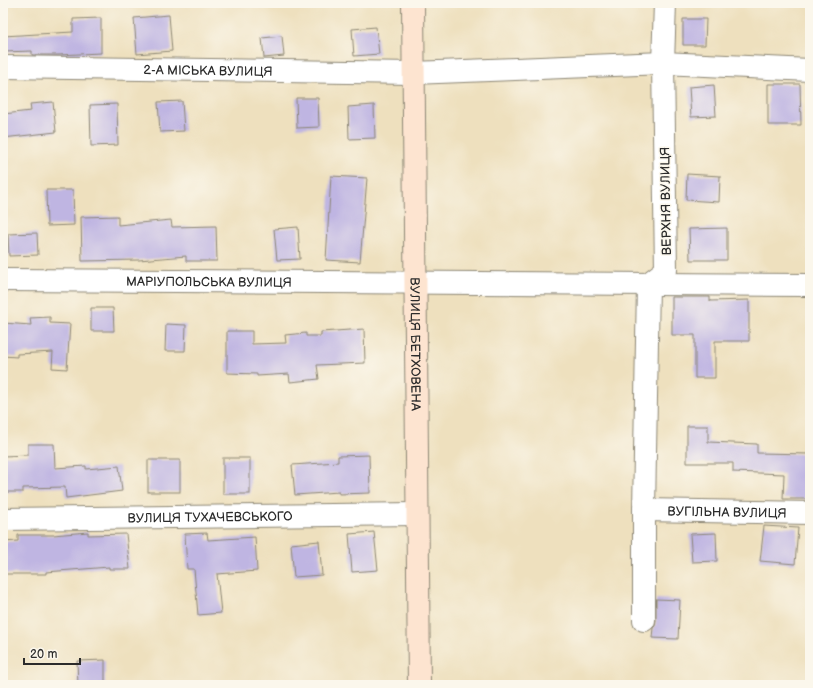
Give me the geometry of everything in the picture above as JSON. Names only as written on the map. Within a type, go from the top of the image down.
[{"type":"street","name":"ВУЛИЦЯ БЕТХОВЕНА","points":[[413,3],[419,685]]},
{"type":"street","name":"ВЕРХНЯ ВУЛИЦЯ","points":[[648,284],[666,270],[663,63],[665,3]]},
{"type":"street","name":"2-А МІСЬКА ВУЛИЦЯ","points":[[3,67],[413,72],[663,63]]},
{"type":"street","points":[[663,63],[810,70]]},
{"type":"street","name":"МАРІУПОЛЬСЬКА ВУЛИЦЯ","points":[[3,280],[648,284]]},
{"type":"street","points":[[644,620],[644,510],[648,284],[810,286]]},
{"type":"street","name":"ВУГІЛЬНА ВУЛИЦЯ","points":[[644,510],[810,513]]},
{"type":"street","name":"ВУЛИЦЯ ТУХАЧЕВСЬКОГО","points":[[3,519],[417,514]]},
{"type":"building","points":[[169,15],[172,51],[137,54],[134,18]]},
{"type":"building","points":[[101,18],[101,53],[32,55],[32,51],[3,52],[3,36],[73,32],[73,19]]},
{"type":"building","points":[[683,19],[706,19],[705,45],[683,45]]},
{"type":"building","points":[[376,27],[379,54],[354,56],[352,29]]},
{"type":"building","points":[[282,36],[284,56],[264,58],[262,38]]},
{"type":"building","points":[[768,84],[800,84],[801,125],[768,125]]},
{"type":"building","points":[[714,85],[716,116],[691,117],[689,87]]},
{"type":"building","points":[[296,98],[318,98],[319,127],[297,128]]},
{"type":"building","points":[[182,101],[184,131],[160,132],[158,102]]},
{"type":"building","points":[[53,102],[56,132],[3,138],[3,114],[31,111],[30,104]]},
{"type":"building","points":[[117,104],[118,145],[91,146],[90,105]]},
{"type":"building","points":[[374,105],[375,138],[349,139],[348,107]]},
{"type":"building","points":[[687,174],[720,176],[719,202],[686,200]]},
{"type":"building","points":[[331,176],[367,178],[360,262],[326,260]]},
{"type":"building","points":[[46,190],[73,190],[74,225],[47,226]]},
{"type":"building","points":[[118,216],[118,225],[171,220],[172,227],[216,226],[217,261],[186,261],[186,256],[139,260],[82,261],[81,217]]},
{"type":"building","points":[[298,227],[300,259],[277,260],[274,229]]},
{"type":"building","points":[[727,228],[727,260],[690,260],[689,229]]},
{"type":"building","points":[[37,233],[38,255],[9,256],[8,234]]},
{"type":"building","points":[[672,297],[710,297],[710,301],[749,300],[749,341],[715,341],[715,378],[695,378],[695,335],[672,335]]},
{"type":"building","points":[[91,308],[113,308],[114,331],[91,331]]},
{"type":"building","points":[[50,317],[50,323],[70,324],[67,369],[52,368],[53,352],[17,354],[17,357],[3,356],[3,323],[31,325],[30,318]]},
{"type":"building","points":[[166,324],[186,325],[185,351],[165,351]]},
{"type":"building","points":[[364,329],[365,363],[317,365],[319,379],[290,382],[289,374],[257,376],[257,374],[227,373],[227,331],[252,331],[252,344],[286,343],[285,335],[306,333],[306,336],[321,336],[321,332]]},
{"type":"building","points":[[687,426],[708,426],[708,442],[757,444],[757,453],[810,454],[810,499],[783,499],[784,474],[733,472],[733,463],[687,463]]},
{"type":"building","points":[[28,444],[54,444],[55,468],[86,466],[86,469],[119,466],[122,491],[66,498],[65,487],[23,488],[23,492],[3,492],[3,456],[28,455]]},
{"type":"building","points":[[369,455],[370,493],[339,494],[339,492],[295,495],[292,465],[338,462],[338,456]]},
{"type":"building","points":[[223,458],[250,458],[250,494],[223,494]]},
{"type":"building","points":[[148,460],[180,460],[180,492],[148,492]]},
{"type":"building","points":[[764,526],[798,528],[795,564],[760,561]]},
{"type":"building","points":[[88,532],[88,535],[126,534],[130,569],[109,569],[109,567],[46,572],[46,574],[3,574],[3,542],[18,541],[18,535],[53,535]]},
{"type":"building","points":[[374,532],[378,570],[352,572],[349,534]]},
{"type":"building","points":[[207,533],[208,540],[255,537],[257,571],[217,574],[221,613],[198,615],[194,569],[187,569],[185,534]]},
{"type":"building","points":[[716,533],[717,561],[692,562],[690,534]]},
{"type":"building","points":[[319,541],[322,575],[294,577],[291,544]]},
{"type":"building","points":[[656,599],[680,600],[678,639],[652,638],[656,620]]},
{"type":"building","points":[[105,660],[105,685],[78,685],[77,661]]}]
